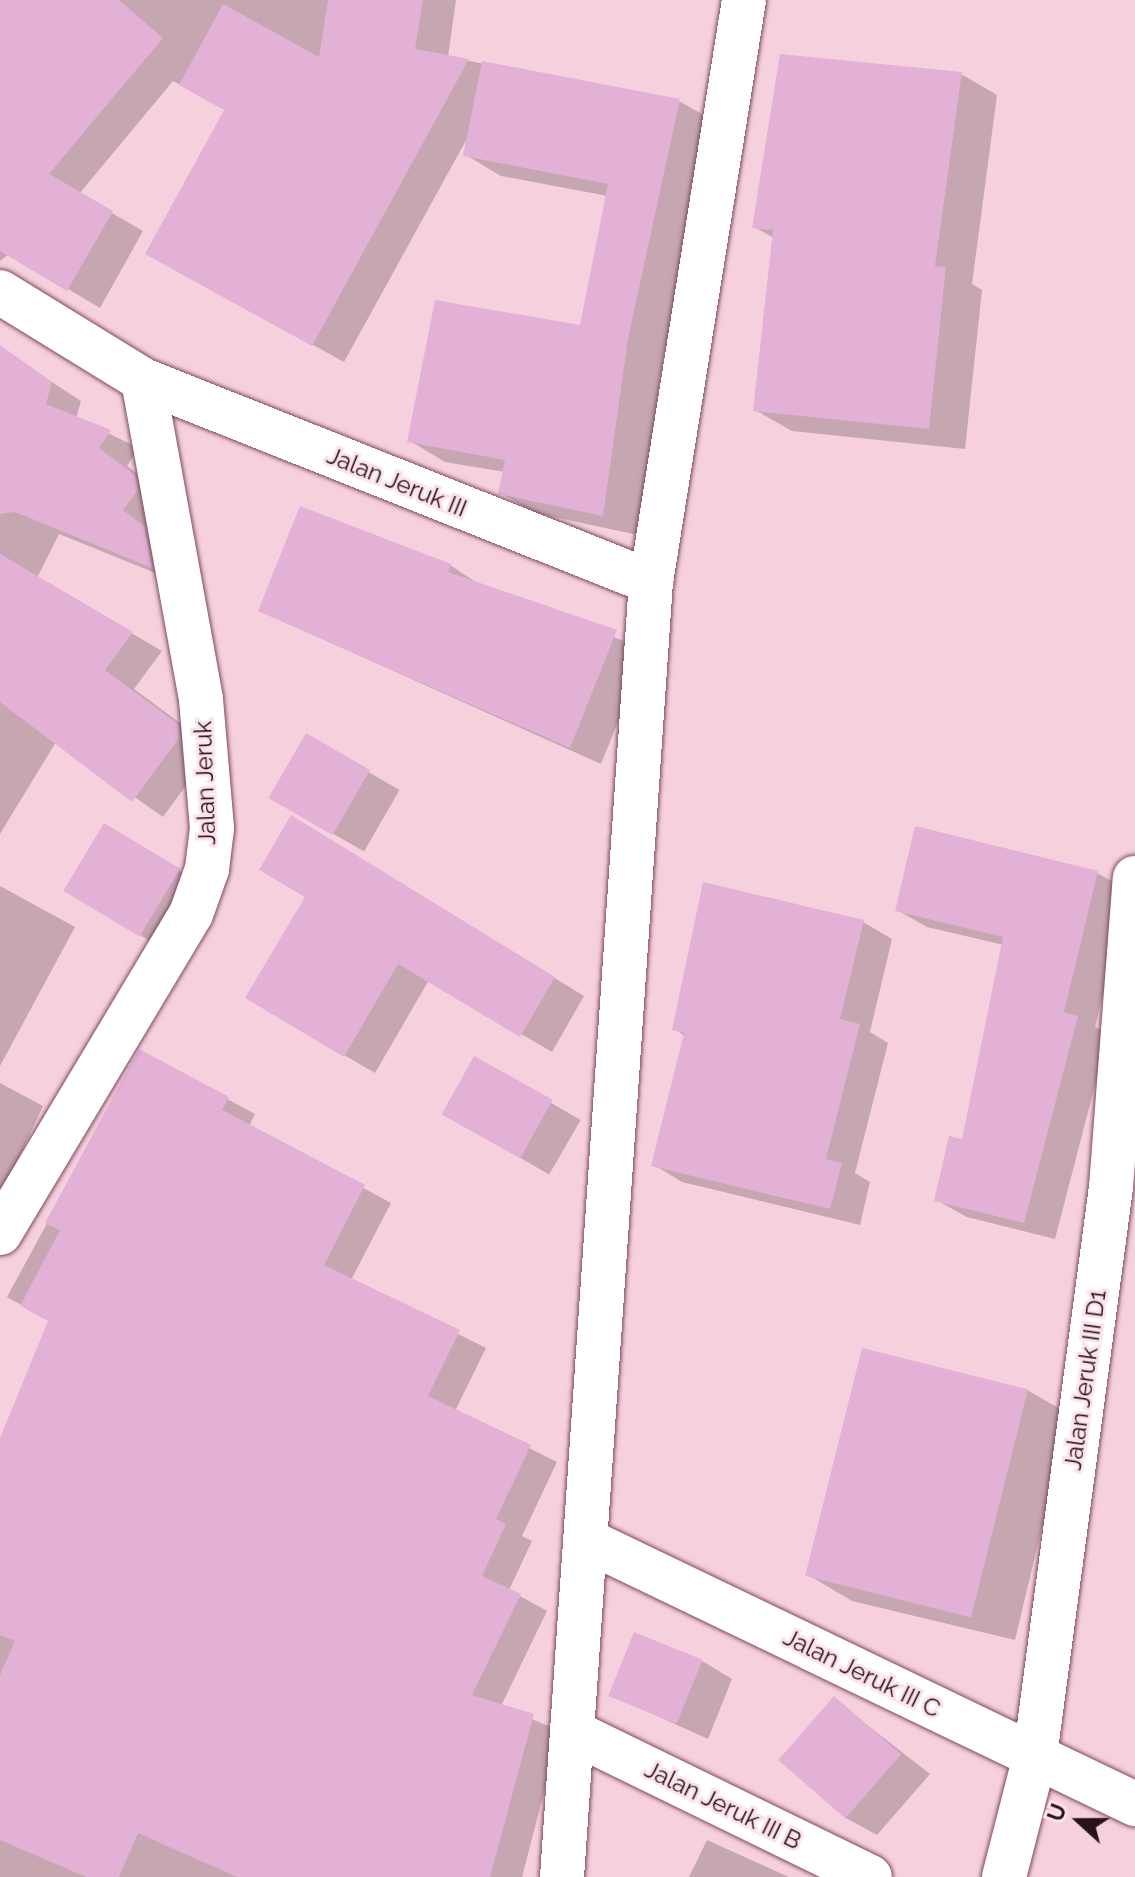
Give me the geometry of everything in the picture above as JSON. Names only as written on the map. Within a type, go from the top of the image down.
[{"type":"street","points":[[562,1877],[590,1542],[651,582],[744,0]]},
{"type":"street","name":"Jalan Jeruk III","points":[[0,292],[143,380],[651,582]]},
{"type":"street","name":"Jalan Jeruk","points":[[0,1233],[191,914],[207,869],[212,828],[201,699],[143,380]]},
{"type":"street","name":"Jalan Jeruk III D1","points":[[1004,1877],[1035,1756],[1123,1194],[1135,878]]},
{"type":"street","name":"Jalan Jeruk III C","points":[[590,1542],[1135,1804]]},
{"type":"street","name":"Jalan Jeruk III B","points":[[575,1733],[870,1877]]},
{"type":"building","points":[[0,0],[119,0],[163,38],[49,174],[113,211],[67,291],[0,251]]},
{"type":"building","points":[[328,0],[423,0],[415,49],[469,59],[312,346],[145,254],[224,110],[179,85],[223,4],[319,57]]},
{"type":"building","points":[[780,54],[962,72],[935,266],[946,267],[929,429],[753,411],[773,230],[752,228]]},
{"type":"building","points":[[482,61],[680,99],[628,339],[603,516],[498,494],[505,460],[407,442],[435,300],[580,325],[608,184],[463,156]]},
{"type":"building","points":[[0,345],[52,382],[46,404],[111,430],[99,448],[135,475],[138,490],[123,510],[144,526],[152,568],[15,512],[0,514]]},
{"type":"building","points":[[300,506],[451,564],[448,572],[617,630],[570,748],[258,611]]},
{"type":"building","points":[[0,554],[133,632],[105,670],[178,724],[179,738],[132,802],[0,702]]},
{"type":"building","points":[[306,733],[370,770],[333,835],[268,798]]},
{"type":"building","points":[[291,815],[555,977],[520,1037],[398,964],[344,1057],[245,998],[305,897],[259,870]]},
{"type":"building","points":[[104,823],[180,869],[140,937],[63,891]]},
{"type":"building","points":[[915,826],[1098,871],[1064,1012],[1078,1016],[1024,1223],[934,1201],[949,1136],[962,1139],[1003,937],[895,911]]},
{"type":"building","points":[[703,882],[864,920],[840,1019],[860,1024],[826,1159],[842,1163],[830,1209],[651,1166],[684,1033],[672,1030]]},
{"type":"building","points":[[139,1049],[229,1097],[222,1110],[365,1185],[324,1265],[460,1330],[428,1396],[531,1445],[496,1519],[506,1524],[482,1576],[521,1594],[472,1695],[534,1714],[490,1877],[237,1877],[138,1833],[119,1877],[86,1877],[0,1840],[0,1675],[15,1641],[0,1635],[0,1438],[48,1321],[20,1306],[60,1230],[45,1223]]},
{"type":"building","points":[[474,1056],[553,1100],[520,1158],[442,1115]]},
{"type":"building","points":[[862,1348],[1028,1389],[971,1617],[805,1576]]},
{"type":"building","points":[[634,1632],[703,1660],[677,1724],[608,1696]]},
{"type":"building","points":[[834,1696],[901,1754],[845,1819],[778,1760]]}]
